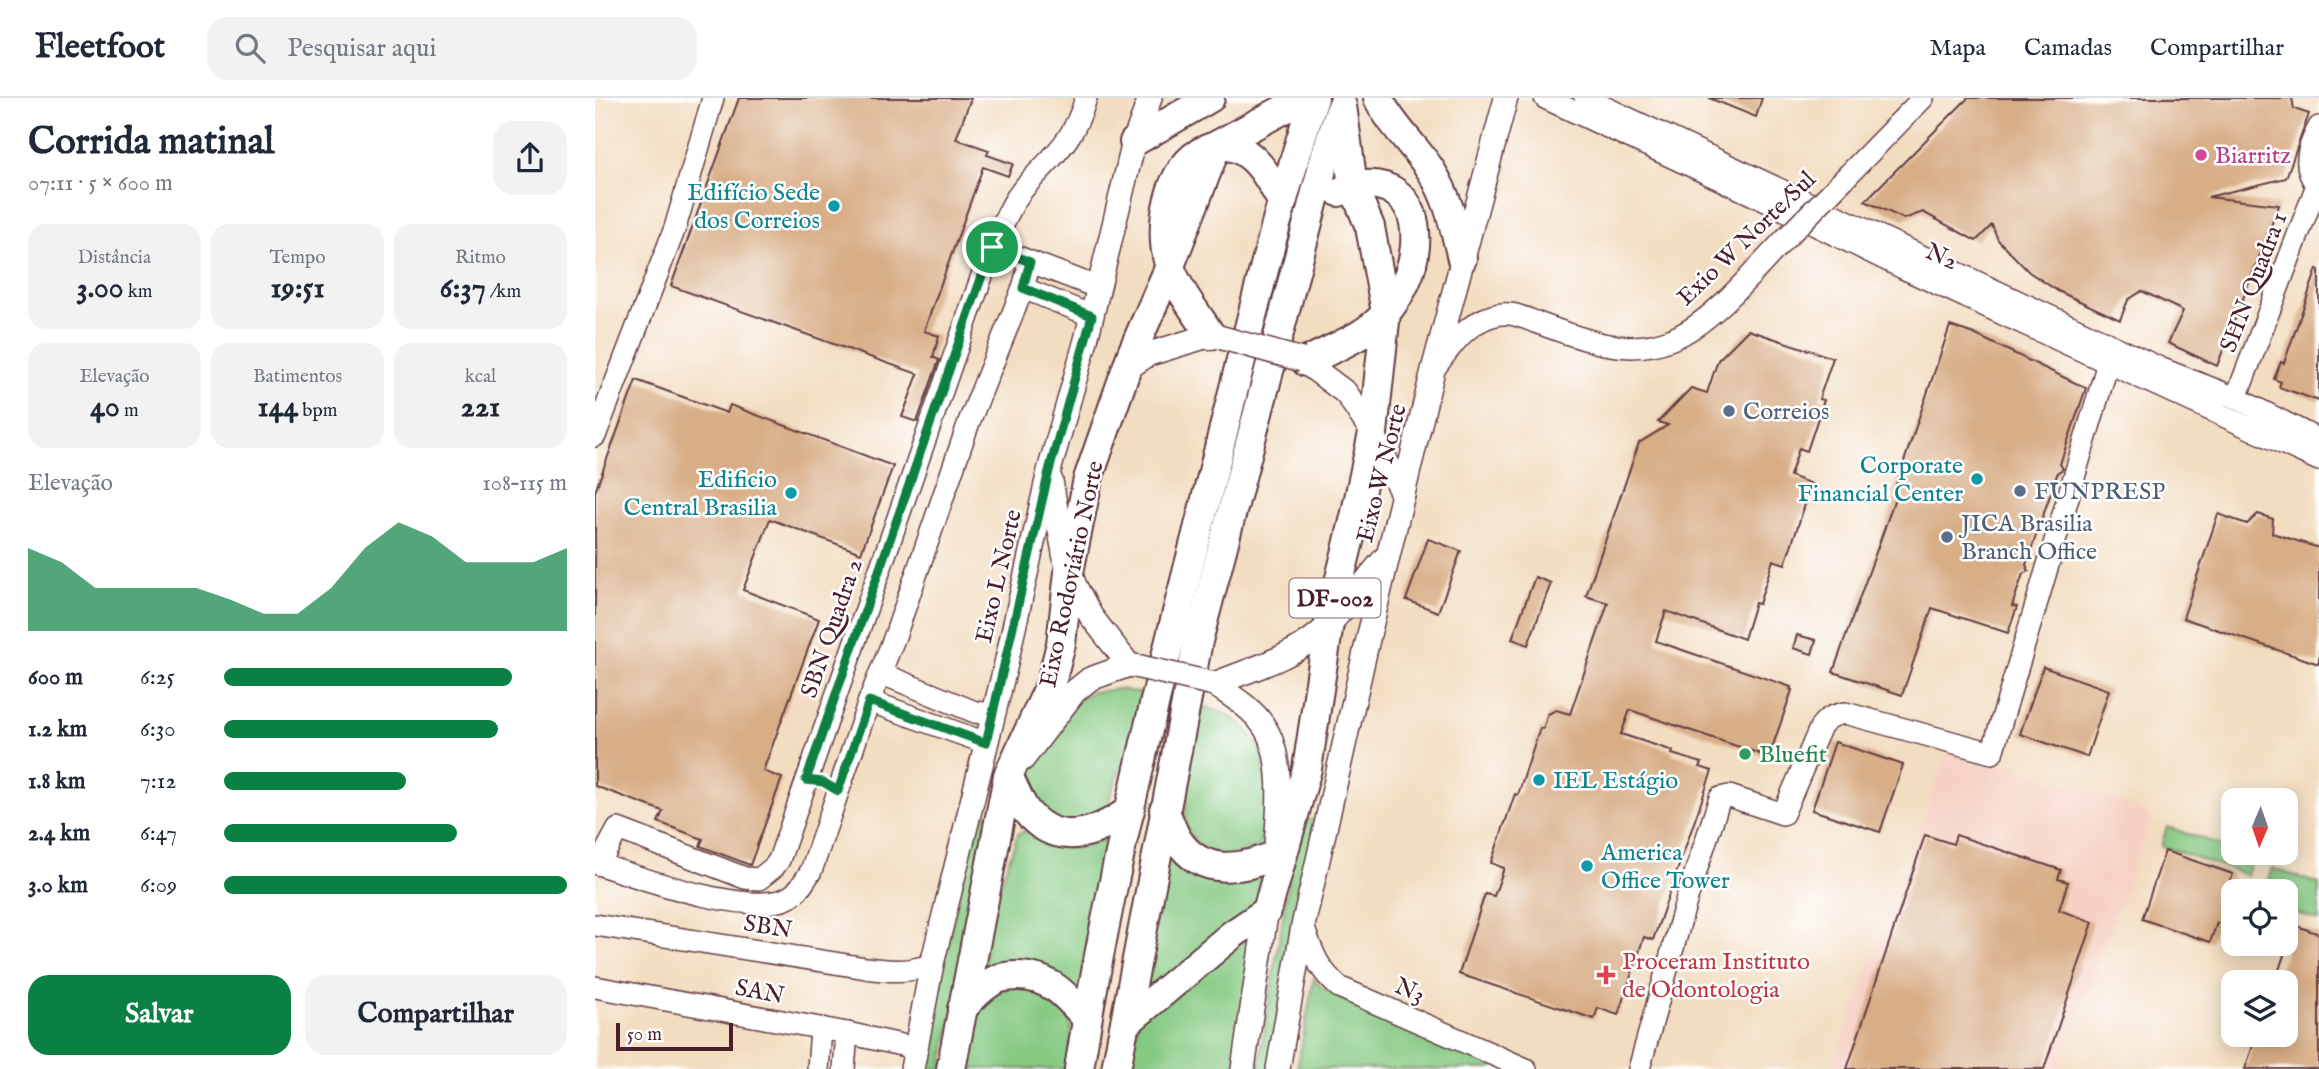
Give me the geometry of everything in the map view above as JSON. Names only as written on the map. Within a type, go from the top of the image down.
[{"type":"highway","points":[[1135,142],[1210,98]]},
{"type":"highway","points":[[1215,336],[1179,286],[1170,266],[1164,233],[1172,189],[1181,170],[1201,151],[1305,98]]},
{"type":"highway","points":[[1079,1069],[1130,810],[1173,625],[1282,201],[1314,98]]},
{"type":"highway","points":[[1378,98],[1432,173],[1443,194],[1453,218],[1462,259]]},
{"type":"highway","name":"DF-002","points":[[1267,911],[1307,769],[1329,623],[1373,433],[1386,312],[1370,227],[1353,186],[1343,102]]},
{"type":"highway","name":"DF-002","points":[[1116,1069],[1198,642],[1343,102]]},
{"type":"highway","points":[[1217,145],[1246,153],[1256,162],[1282,201]]},
{"type":"highway","points":[[1304,361],[1370,329],[1401,292],[1410,271],[1415,247],[1412,212],[1404,199],[1391,189],[1366,184],[1353,186],[1314,204]]},
{"type":"highway","name":"Eixo Rodoviário Norte","points":[[951,1069],[1008,776],[1051,683],[1061,644],[1069,572],[1088,479],[1125,370],[1170,266]]},
{"type":"highway","points":[[1008,776],[1025,810],[1039,825],[1057,834],[1075,835],[1097,830],[1130,810]]},
{"type":"highway","points":[[1164,810],[1177,839],[1189,853],[1205,864],[1239,867],[1258,863],[1275,855]]},
{"type":"highway","points":[[1125,1024],[1233,934],[1267,911]]},
{"type":"highway","points":[[962,1009],[988,984],[1000,977],[1033,976],[1058,989],[1087,1019]]},
{"type":"main road","name":"Eixo L Norte","points":[[914,1059],[932,964],[1049,471],[1092,316],[1135,142],[1150,98]]},
{"type":"main road","name":"Eixo W Norte","points":[[1278,1069],[1303,926],[1368,639],[1433,370],[1506,98]]},
{"type":"main road","points":[[1125,370],[1149,354],[1215,336],[1304,361],[1346,393],[1373,433],[1403,496]]},
{"type":"main road","points":[[1049,471],[1069,572],[1091,616],[1135,666]]},
{"type":"main road","points":[[1212,684],[1293,650],[1320,633],[1389,553]]},
{"type":"main road","points":[[1008,776],[1075,691],[1090,679],[1135,666],[1212,684],[1251,710],[1265,726],[1274,745],[1278,777],[1275,855],[1243,1069]]},
{"type":"street","points":[[595,436],[675,228],[713,98]]},
{"type":"street","name":"SBN Quadra 2","points":[[1030,262],[1023,288],[969,422],[811,871],[803,884],[790,897],[772,903],[745,904],[597,864],[618,829],[745,878],[759,879],[779,860],[992,247],[1022,190],[1060,151],[1072,134],[1086,98]]},
{"type":"street","name":"N2","points":[[1545,98],[1903,268],[1915,265],[1971,279],[2162,369],[2236,398],[2319,440]]},
{"type":"street","name":"N2","points":[[1585,98],[1766,184],[2108,363],[2319,460]]},
{"type":"street","name":"Exio W Norte/Sul","points":[[1433,370],[1461,333],[1489,316],[1508,312],[1598,344],[1620,348],[1672,339],[1705,320],[1923,98]]},
{"type":"street","points":[[2318,185],[2308,174],[2307,165],[2311,141],[2319,127]]},
{"type":"street","name":"SHN Quadra 1","points":[[2236,398],[2318,185]]},
{"type":"street","points":[[992,247],[1099,288]]},
{"type":"street","points":[[1023,288],[1092,316]]},
{"type":"street","points":[[1639,1069],[1687,898],[1718,802],[1724,796],[1783,814],[1821,726],[1826,719],[1845,713],[1992,753],[2108,363],[2101,351],[2066,323]]},
{"type":"street","points":[[2108,363],[2127,358],[2162,369]]},
{"type":"street","points":[[947,377],[956,385],[980,393]]},
{"type":"street","points":[[2175,394],[2194,395],[2216,404],[2227,403],[2236,398],[2238,409],[2243,415],[2268,428],[2288,445]]},
{"type":"street","points":[[935,409],[955,414],[969,422]]},
{"type":"street","points":[[885,553],[902,562],[920,566]]},
{"type":"street","points":[[874,581],[903,588],[909,596]]},
{"type":"street","points":[[880,673],[975,712],[993,714]]},
{"type":"street","points":[[869,701],[986,743]]},
{"type":"street","points":[[813,759],[841,783]]},
{"type":"street","points":[[806,780],[841,783]]},
{"type":"street","name":"SBN","points":[[595,925],[899,972],[932,964]]},
{"type":"street","name":"N3","points":[[1303,926],[1317,963],[1325,975],[1339,987],[1512,1067]]},
{"type":"street","name":"SAN","points":[[595,987],[847,1033],[914,1059]]},
{"type":"street","points":[[818,1069],[821,1029]]},
{"type":"street","points":[[844,1069],[847,1033]]},
{"type":"shaded area","points":[[1962,750],[2138,808],[2148,813],[2151,820],[2059,1069],[1831,1069],[1945,757],[1949,752]]},
{"type":"green space","points":[[1118,689],[1141,693],[1131,739],[1104,814],[1055,826],[1031,796],[1031,777],[1043,745],[1073,702],[1092,692]]},
{"type":"green space","points":[[1200,706],[1219,711],[1246,729],[1261,754],[1267,787],[1266,822],[1258,848],[1210,861],[1185,826],[1189,754]]},
{"type":"green space","points":[[978,814],[991,815],[942,1069],[922,1069],[927,1035]]},
{"type":"green space","points":[[1296,819],[1315,820],[1272,1069],[1258,1069],[1287,892]]},
{"type":"green space","points":[[2167,827],[2221,845],[2221,865],[2250,865],[2247,875],[2161,846]]},
{"type":"green space","points":[[1028,829],[1042,839],[1064,848],[1081,848],[1103,839],[1111,840],[1080,992],[983,981],[988,920],[1018,834]]},
{"type":"green space","points":[[1170,843],[1190,867],[1208,879],[1230,881],[1261,874],[1235,1069],[1129,1069]]},
{"type":"green space","points":[[2272,868],[2319,884],[2319,921],[2298,913],[2298,879],[2268,879]]},
{"type":"green space","points":[[1314,978],[1320,986],[1341,999],[1496,1066],[1490,1069],[1297,1069]]},
{"type":"green space","points":[[1028,984],[1069,1015],[1072,1036],[1067,1069],[963,1069],[974,1024],[987,1001],[1010,987]]},
{"type":"building","name":"Edifício Sede dos Correios","points":[[739,98],[971,98],[956,139],[989,150],[987,155],[1013,164],[1008,176],[983,167],[924,331],[939,336],[933,357],[939,360],[917,422],[902,417],[918,374],[671,286]]},
{"type":"building","points":[[1709,98],[1762,98],[1756,117]]},
{"type":"building","points":[[1968,98],[2292,98],[2294,109],[2309,114],[2286,178],[2208,197],[2279,205],[2217,366],[2168,343],[2183,311],[2142,291],[2128,300],[2120,320],[2058,291],[2029,272],[1998,240],[1992,225],[1976,241],[1923,212],[1904,219],[1865,201]]},
{"type":"building","points":[[2317,269],[2319,401],[2279,387],[2281,382],[2274,379],[2281,362],[2284,363]]},
{"type":"building","name":"Corporate Financial Center","points":[[1950,326],[1974,334],[2086,388],[2060,464],[2063,469],[2058,472],[2026,565],[2029,571],[2023,574],[2012,606],[2017,607],[2008,633],[1932,608],[1902,695],[1833,672],[1896,495],[1893,494]]},
{"type":"building","points":[[1748,330],[1833,358],[1819,399],[1824,400],[1807,451],[1799,448],[1790,476],[1812,484],[1785,564],[1773,560],[1744,639],[1666,611],[1656,641],[1791,687],[1792,690],[1769,757],[1630,710],[1621,734],[1673,751],[1672,754],[1702,763],[1700,767],[1712,771],[1653,940],[1644,937],[1618,1015],[1598,1008],[1594,1019],[1459,974],[1485,894],[1494,896],[1504,868],[1491,863],[1515,794],[1518,795],[1540,728],[1543,729],[1548,714],[1556,710],[1570,714],[1608,603],[1586,596],[1639,443],[1668,425],[1658,422],[1691,388],[1707,393],[1718,360]]},
{"type":"building","points":[[636,380],[727,413],[730,405],[893,466],[861,553],[770,519],[743,590],[819,619],[763,771],[782,778],[750,865],[700,846],[703,839],[658,822],[663,811],[595,786],[595,492]]},
{"type":"building","points":[[2218,514],[2247,524],[2258,514],[2273,519],[2272,533],[2319,548],[2319,664],[2183,618]]},
{"type":"building","points":[[1428,539],[1461,551],[1438,612],[1406,600]]},
{"type":"building","points":[[1535,577],[1551,583],[1528,645],[1512,639]]},
{"type":"building","points":[[1797,635],[1816,640],[1812,654],[1793,648]]},
{"type":"building","points":[[2043,667],[2109,690],[2087,757],[2020,734]]},
{"type":"building","points":[[1835,742],[1903,765],[1880,832],[1812,810]]},
{"type":"building","points":[[1925,835],[1953,844],[1956,835],[2061,870],[2058,879],[2068,882],[2059,910],[2093,922],[2044,1069],[1847,1069]]},
{"type":"building","points":[[2165,851],[2233,874],[2231,879],[2221,879],[2221,923],[2217,923],[2210,942],[2142,919]]},
{"type":"building","points":[[2298,926],[2319,934],[2319,1069],[2245,1069],[2253,1047],[2298,1047],[2298,970],[2279,970],[2284,956],[2298,956]]},
{"type":"place","name":"Biarritz","points":[[2201,155]]},
{"type":"place","name":"Edifício Sede dos Correios","points":[[834,206]]},
{"type":"place","name":"Correios","points":[[1729,411]]},
{"type":"place","name":"Corporate Financial Center","points":[[1977,479]]},
{"type":"place","name":"FUNPRESP","points":[[2020,491]]},
{"type":"place","name":"Edificio Central Brasilia","points":[[791,493]]},
{"type":"place","name":"JICA Brasilia Branch Office","points":[[1947,537]]},
{"type":"place","name":"Bluefit","points":[[1745,754]]},
{"type":"place","name":"IEL Estágio","points":[[1539,780]]},
{"type":"place","name":"America Office Tower","points":[[1587,866]]},
{"type":"place","name":"Proceram Instituto de Odontologia","points":[[1606,975]]},
{"type":"route","points":[[992,247],[1030,262],[1023,288],[1092,316],[1049,471],[986,743],[869,701],[838,791],[823,782],[806,780],[992,247]]}]
